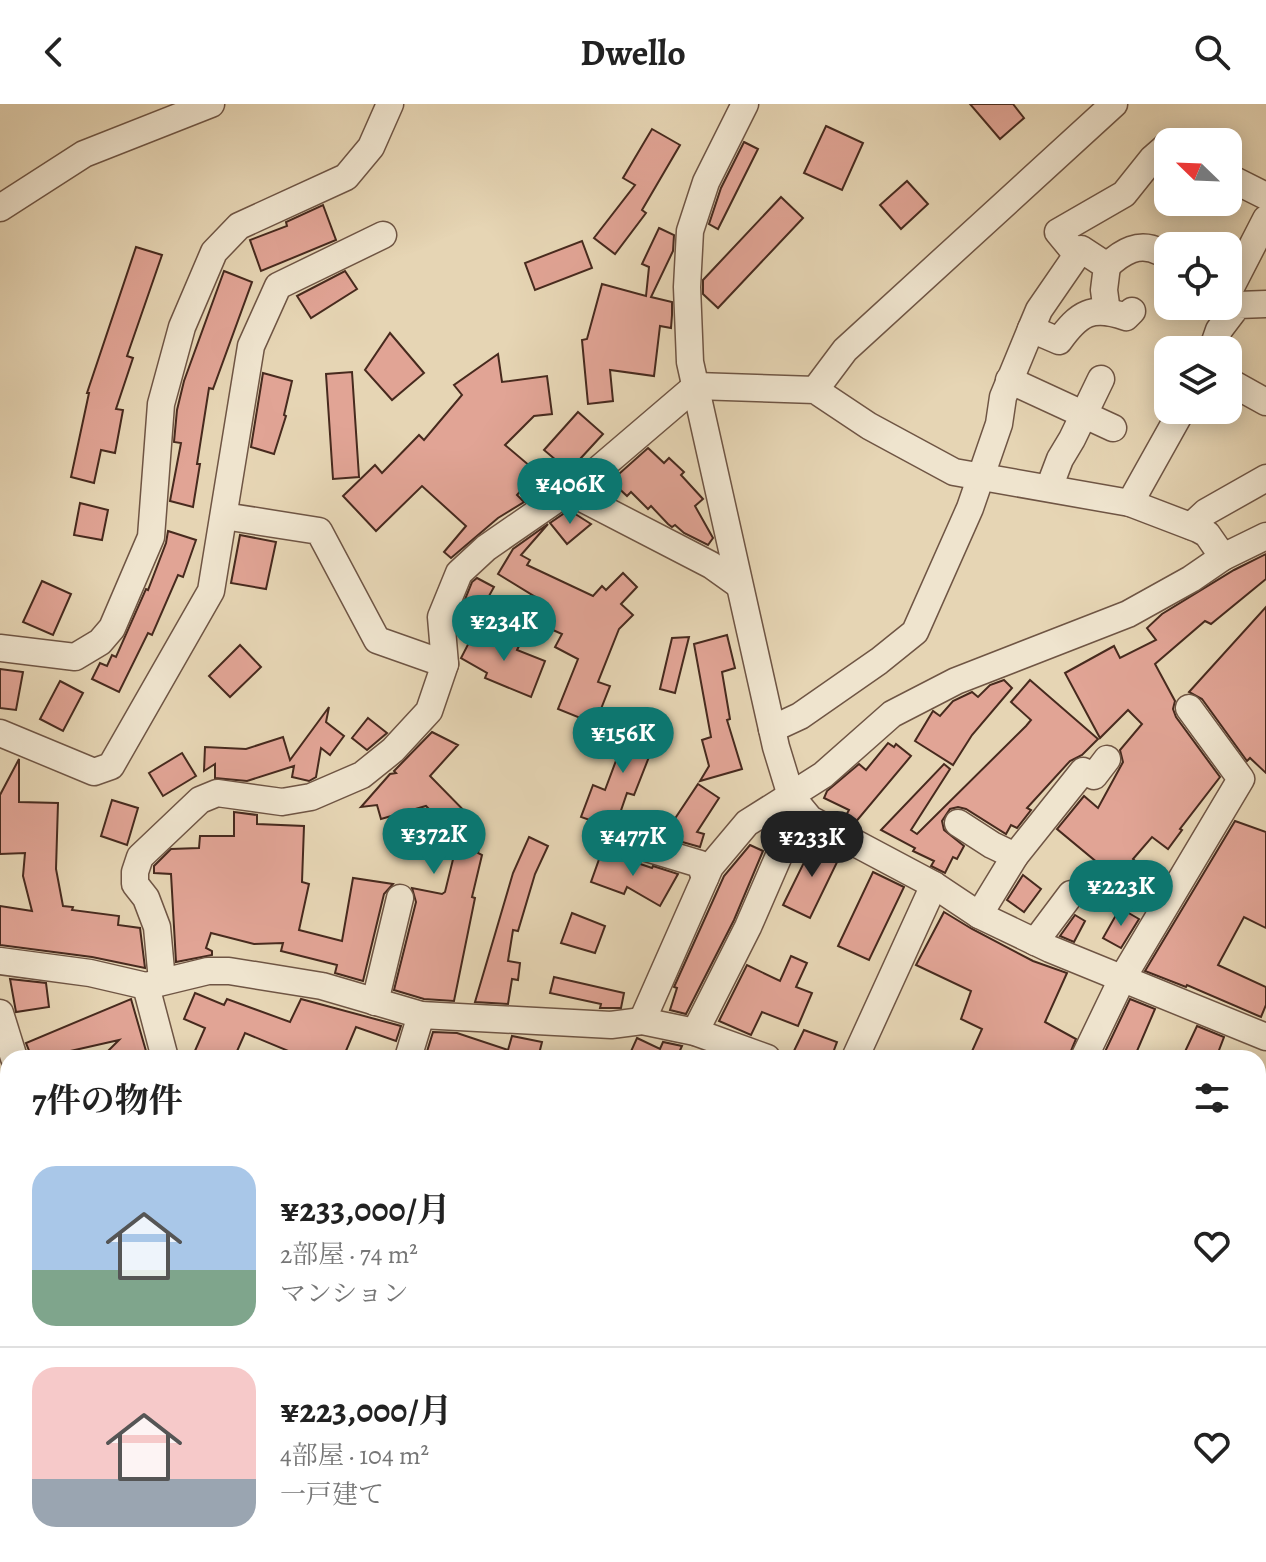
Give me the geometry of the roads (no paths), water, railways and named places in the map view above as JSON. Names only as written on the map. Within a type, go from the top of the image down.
[{"type":"street","points":[[0,208],[84,154],[211,104]]},
{"type":"street","points":[[0,648],[75,657],[100,642],[112,628],[151,537],[161,404],[182,327],[214,252],[239,226],[346,177],[371,147],[390,104]]},
{"type":"street","points":[[695,1032],[748,927],[791,828],[791,796],[772,729],[690,362],[687,287],[690,231],[706,182],[745,104]]},
{"type":"street","points":[[815,390],[845,350],[1114,104]]},
{"type":"street","points":[[1077,255],[1058,232],[1124,194],[1154,157]]},
{"type":"street","points":[[1242,184],[1266,196]]},
{"type":"street","points":[[1242,274],[1266,219]]},
{"type":"street","points":[[0,733],[94,772],[111,766],[211,591],[251,346],[278,286],[383,235]]},
{"type":"street","points":[[1031,329],[1059,341],[1082,315],[1119,312],[1104,285],[1107,266],[1132,248],[1154,249]]},
{"type":"street","points":[[772,729],[800,716],[915,632],[982,476],[999,424],[1003,397],[1039,310],[1081,249],[1107,266]]},
{"type":"street","points":[[1242,301],[1266,304]]},
{"type":"street","points":[[1049,488],[1054,470],[1101,379]]},
{"type":"street","points":[[1009,380],[1113,428]]},
{"type":"street","points":[[164,1050],[154,984],[157,927],[146,898],[135,884],[140,857],[200,800],[217,793],[282,802],[311,797],[362,775],[393,750],[429,711],[445,664],[441,617],[459,573],[486,548],[593,474],[696,386],[815,390],[869,426],[954,472],[1130,503],[1207,534],[1223,557]]},
{"type":"street","points":[[1242,389],[1266,402]]},
{"type":"street","points":[[1130,503],[1174,424]]},
{"type":"street","points":[[1191,526],[1206,512],[1266,478]]},
{"type":"street","points":[[568,491],[711,565],[739,585]]},
{"type":"street","points":[[224,516],[319,531],[377,640],[445,664]]},
{"type":"street","points":[[642,1021],[710,867],[747,823],[823,775],[892,714],[956,681],[1128,614],[1191,579],[1223,557],[1266,536]]},
{"type":"street","points":[[1088,1050],[1123,977],[1241,779],[1189,708]]},
{"type":"street","points":[[979,915],[1015,856],[1083,771],[1094,776],[1107,759]]},
{"type":"street","points":[[791,796],[810,819],[934,885],[979,915],[1035,942],[1266,1037]]},
{"type":"street","points":[[958,823],[1015,856]]},
{"type":"street","points":[[610,837],[700,864],[705,878]]},
{"type":"street","points":[[859,1050],[934,885]]},
{"type":"street","points":[[1035,942],[1071,894]]},
{"type":"street","points":[[375,1002],[400,898]]},
{"type":"street","points":[[0,961],[154,984],[208,971],[229,971],[322,986],[421,1015],[611,1025],[642,1021],[695,1032],[745,1050]]},
{"type":"street","points":[[0,1013],[8,1050]]},
{"type":"street","points":[[410,1050],[421,1015]]}]
